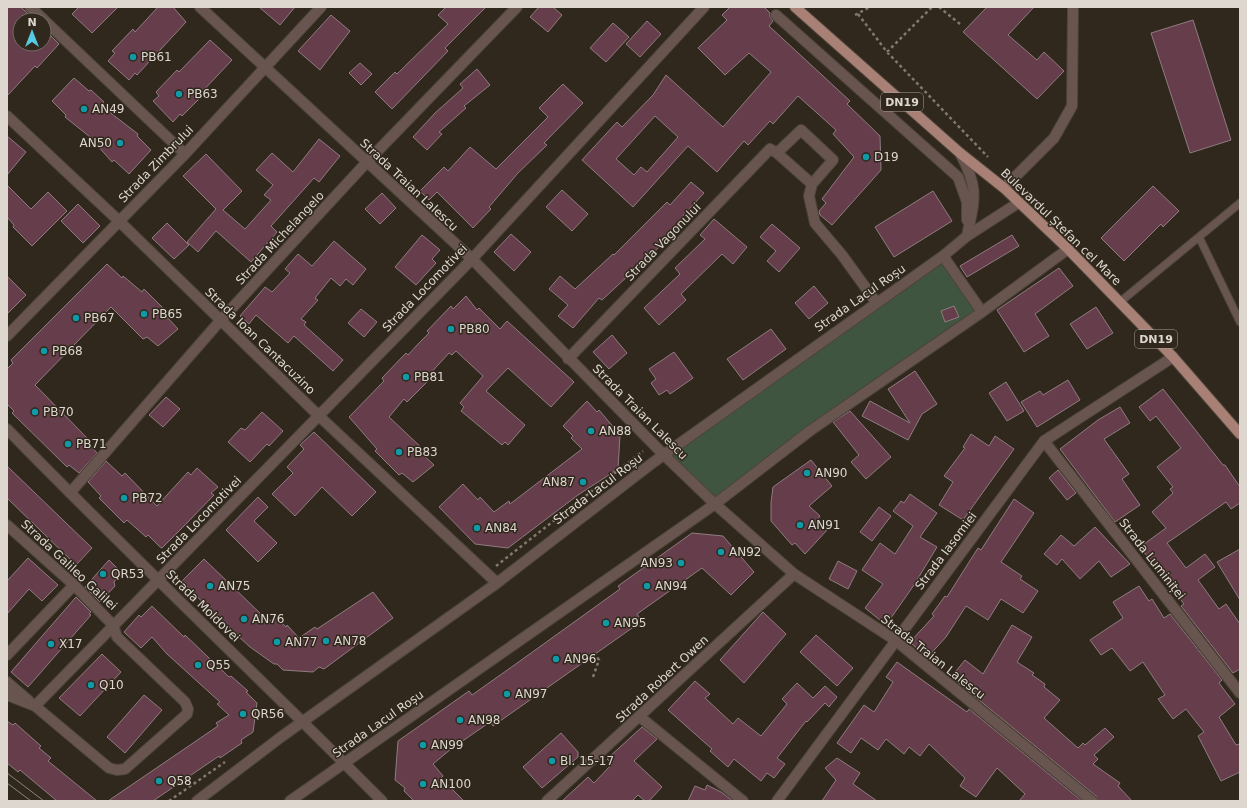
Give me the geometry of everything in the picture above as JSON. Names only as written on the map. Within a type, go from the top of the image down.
[{"type":"main road","name":"Bulevardul Ștefan cel Mare","points":[[795,7],[960,153],[1004,188],[1068,249],[1173,357],[1240,434]]},
{"type":"street","name":"Strada Traian Lalescu","points":[[200,7],[366,163],[472,259],[515,302],[568,359],[715,504],[794,574],[895,640],[1092,801]]},
{"type":"street","name":"Strada Zimbrului","points":[[7,336],[185,154],[321,7]]},
{"type":"street","name":"Strada Michelangelo","points":[[70,493],[220,321],[366,163],[516,7]]},
{"type":"street","points":[[1004,188],[1054,138],[1072,106],[1073,7]]},
{"type":"street","name":"Strada Locomotivei","points":[[158,580],[472,259],[702,8]]},
{"type":"street","points":[[776,15],[958,177],[967,202],[967,220]]},
{"type":"street","points":[[52,28],[185,154]]},
{"type":"street","name":"Strada Ioan Cantacuzino","points":[[7,116],[119,221],[319,416],[496,582]]},
{"type":"street","points":[[812,184],[777,154],[801,130],[833,160],[812,184],[809,196],[815,223],[842,255],[876,302]]},
{"type":"street","name":"Strada Vagonului","points":[[568,359],[770,149],[777,154]]},
{"type":"street","points":[[960,153],[974,182],[973,209],[967,236]]},
{"type":"street","name":"Strada Lacul Roșu","points":[[197,801],[281,737],[304,722],[496,582],[651,464],[876,302],[943,256],[967,236],[1018,203]]},
{"type":"street","name":"Strada Lacul Roșu","points":[[290,801],[715,504],[811,430],[982,312],[1068,249]]},
{"type":"street","points":[[943,256],[982,312]]},
{"type":"street","name":"Strada Iasomiei","points":[[777,801],[1044,441],[1173,357]]},
{"type":"street","name":"Strada Moldovei","points":[[7,429],[382,801]]},
{"type":"street","name":"Strada Luminiței","points":[[1044,441],[1240,694]]},
{"type":"street","name":"Strada Galileo Galilei","points":[[7,525],[74,585],[113,625],[117,637],[185,702],[188,709],[187,714],[126,769],[118,770],[109,768],[35,706],[113,625],[158,580]]},
{"type":"street","name":"Strada Robert Owen","points":[[547,801],[794,574]]},
{"type":"street","points":[[7,655],[74,585]]},
{"type":"street","points":[[7,682],[35,706]]},
{"type":"street","points":[[7,695],[35,706]]},
{"type":"street","points":[[640,717],[742,801]]},
{"type":"lane","points":[[1120,302],[1240,203]]},
{"type":"lane","points":[[1199,237],[1240,322]]},
{"type":"path","points":[[870,7],[856,14],[887,52],[989,159]]},
{"type":"path","points":[[887,52],[932,7]]},
{"type":"path","points":[[938,7],[960,24]]},
{"type":"path","points":[[639,454],[651,464]]},
{"type":"path","points":[[593,677],[598,660],[594,654]]},
{"type":"green space","points":[[943,256],[982,312],[715,504],[664,455]]},
{"type":"building","points":[[7,7],[21,7],[26,12],[12,12],[12,52],[52,52],[37,68],[35,66],[7,96]]},
{"type":"building","points":[[79,7],[118,7],[92,33],[72,14]]},
{"type":"building","points":[[158,7],[173,7],[186,22],[137,75],[135,73],[129,80],[108,61],[115,53],[112,51],[133,29],[135,32]]},
{"type":"building","points":[[259,7],[295,7],[280,25]]},
{"type":"building","points":[[446,7],[486,7],[445,48],[448,51],[392,109],[375,92],[395,72],[397,74],[448,24],[438,15]]},
{"type":"building","points":[[539,7],[553,7],[562,15],[548,32],[530,17]]},
{"type":"building","points":[[730,7],[764,7],[770,13],[770,17],[773,21],[769,26],[850,101],[847,104],[880,136],[881,170],[832,225],[820,215],[819,211],[826,203],[822,199],[854,157],[833,134],[836,130],[798,96],[773,124],[770,121],[748,145],[744,141],[717,172],[688,146],[633,207],[582,160],[617,122],[622,127],[653,95],[666,75],[723,127],[771,72],[749,53],[725,75],[698,48],[727,20],[722,15]],"holes":[[[655,116],[678,137],[647,172],[641,167],[634,175],[616,159]]]},
{"type":"building","points":[[987,7],[1034,7],[1008,35],[1037,60],[1044,52],[1064,71],[1037,99],[963,32]]},
{"type":"building","points":[[331,15],[350,31],[320,70],[298,51]]},
{"type":"building","points":[[1193,20],[1231,140],[1190,153],[1151,33]]},
{"type":"building","points":[[647,21],[661,34],[640,57],[626,44]]},
{"type":"building","points":[[613,23],[629,37],[606,62],[590,48]]},
{"type":"building","points":[[52,37],[59,44],[52,52]]},
{"type":"building","points":[[210,40],[232,60],[200,94],[202,96],[182,116],[180,114],[173,122],[153,101],[159,96],[156,92],[177,70],[179,72]]},
{"type":"building","points":[[360,63],[372,74],[361,85],[349,73]]},
{"type":"building","points":[[477,69],[490,85],[464,106],[466,108],[439,132],[442,134],[427,150],[413,137],[435,113],[463,88],[460,84]]},
{"type":"building","points":[[74,78],[89,91],[91,90],[104,102],[102,104],[112,114],[138,134],[137,136],[151,150],[129,174],[114,160],[112,162],[90,137],[65,117],[66,115],[52,101]]},
{"type":"building","points":[[563,84],[583,103],[544,143],[547,145],[518,173],[489,207],[491,209],[473,228],[437,192],[429,200],[420,191],[444,167],[448,171],[470,147],[496,169],[548,117],[539,108]]},
{"type":"building","points":[[7,136],[26,152],[7,175]]},
{"type":"building","points":[[319,139],[340,156],[319,182],[314,178],[271,226],[277,232],[251,262],[216,231],[198,252],[187,242],[216,209],[183,176],[206,154],[242,191],[223,210],[245,229],[271,200],[264,195],[273,185],[256,170],[272,153],[293,172]]},
{"type":"building","points":[[691,182],[704,193],[682,217],[685,220],[632,275],[630,274],[602,300],[599,298],[573,328],[558,316],[568,305],[549,289],[560,276],[575,289],[613,254],[614,255],[667,202],[670,205]]},
{"type":"building","points":[[7,185],[31,209],[48,192],[67,211],[32,246],[13,227],[14,225],[7,217]]},
{"type":"building","points":[[1153,186],[1179,211],[1163,227],[1161,224],[1124,261],[1101,238]]},
{"type":"building","points":[[562,190],[588,214],[572,231],[546,207]]},
{"type":"building","points":[[933,191],[952,221],[894,257],[875,227]]},
{"type":"building","points":[[382,193],[396,208],[380,224],[365,209]]},
{"type":"building","points":[[78,204],[100,226],[83,243],[61,221]]},
{"type":"building","points":[[714,219],[747,247],[733,264],[722,254],[681,294],[686,300],[659,325],[644,308],[680,274],[675,268],[705,239],[700,235]]},
{"type":"building","points":[[167,223],[189,245],[174,259],[152,238]]},
{"type":"building","points":[[772,224],[800,248],[779,272],[767,261],[776,251],[760,237]]},
{"type":"building","points":[[511,234],[531,252],[514,271],[494,252]]},
{"type":"building","points":[[422,235],[440,250],[432,259],[436,263],[416,285],[395,267]]},
{"type":"building","points":[[1012,235],[1019,246],[967,277],[960,266]]},
{"type":"building","points":[[334,241],[366,269],[353,285],[346,279],[340,286],[331,278],[315,298],[318,300],[301,319],[306,322],[304,325],[343,360],[333,371],[294,336],[288,343],[256,315],[249,324],[240,316],[265,287],[272,292],[290,273],[285,269],[298,254],[312,266]]},
{"type":"building","points":[[107,264],[122,278],[123,276],[142,292],[144,289],[168,313],[166,316],[178,329],[158,346],[147,337],[143,339],[111,307],[35,385],[91,442],[89,444],[97,453],[79,473],[69,465],[67,467],[12,413],[14,411],[7,404],[7,369],[13,363],[11,360]]},
{"type":"building","points":[[1059,268],[1073,286],[1035,314],[1049,336],[1024,352],[997,310]]},
{"type":"building","points":[[7,276],[26,295],[7,314]]},
{"type":"building","points":[[814,286],[828,303],[809,319],[795,303]]},
{"type":"building","points":[[466,296],[477,310],[479,308],[500,329],[507,321],[574,382],[551,407],[508,368],[486,391],[525,425],[508,445],[505,442],[502,445],[461,411],[464,407],[460,403],[483,376],[456,351],[452,355],[449,353],[428,376],[431,378],[407,402],[404,399],[389,417],[424,450],[421,453],[434,465],[413,482],[402,473],[399,475],[375,451],[377,449],[349,417],[384,381],[382,378],[406,353],[408,355],[429,333],[427,331],[451,306],[453,309]]},
{"type":"building","points":[[954,306],[959,317],[945,322],[941,311]]},
{"type":"building","points":[[1096,307],[1113,333],[1087,349],[1070,324]]},
{"type":"building","points":[[361,309],[377,322],[364,337],[348,323]]},
{"type":"building","points":[[771,329],[786,349],[743,380],[727,359]]},
{"type":"building","points":[[612,335],[627,353],[609,369],[593,352]]},
{"type":"building","points":[[674,352],[693,378],[670,394],[667,390],[659,395],[651,383],[656,379],[649,369]]},
{"type":"building","points":[[915,371],[937,404],[922,414],[908,440],[862,416],[870,401],[910,423],[888,389]]},
{"type":"building","points":[[1068,380],[1080,400],[1037,427],[1021,402],[1040,391],[1043,395]]},
{"type":"building","points":[[1006,382],[1024,411],[1007,421],[989,393]]},
{"type":"building","points":[[1163,389],[1223,465],[1225,465],[1240,487],[1240,503],[1231,509],[1226,502],[1167,543],[1186,568],[1205,554],[1215,567],[1198,580],[1219,609],[1226,604],[1240,624],[1240,669],[1233,673],[1181,606],[1184,604],[1140,547],[1166,528],[1152,512],[1173,493],[1170,489],[1173,487],[1157,467],[1181,448],[1156,416],[1150,421],[1139,407]]},
{"type":"building","points":[[166,397],[180,409],[163,427],[149,415]]},
{"type":"building","points":[[587,401],[597,412],[599,410],[620,435],[618,469],[578,495],[508,548],[475,544],[439,507],[463,484],[478,500],[480,497],[494,512],[509,501],[510,504],[582,449],[571,438],[573,436],[563,426]]},
{"type":"building","points":[[1120,407],[1130,423],[1104,439],[1129,474],[1122,479],[1140,505],[1115,522],[1060,449],[1098,420]]},
{"type":"building","points":[[850,411],[891,457],[866,479],[851,462],[859,455],[833,422]]},
{"type":"building","points":[[262,412],[283,431],[269,446],[267,444],[250,462],[228,442],[241,428],[245,430]]},
{"type":"building","points":[[314,432],[376,492],[352,516],[322,487],[295,516],[272,494],[293,473],[287,467],[304,449],[300,445]]},
{"type":"building","points":[[971,434],[989,446],[995,436],[1014,449],[963,520],[939,505],[953,482],[944,476],[965,448],[963,447]]},
{"type":"building","points":[[811,460],[832,486],[809,506],[820,516],[818,519],[828,529],[805,554],[795,543],[792,545],[771,521],[771,503],[773,487]]},
{"type":"building","points":[[106,461],[122,476],[125,473],[157,506],[188,472],[191,475],[197,468],[218,487],[211,493],[214,495],[162,548],[148,535],[146,537],[127,520],[124,523],[99,498],[101,496],[88,482]]},
{"type":"building","points":[[7,466],[92,548],[76,565],[7,498]]},
{"type":"building","points":[[1058,470],[1076,493],[1067,500],[1049,478]]},
{"type":"building","points":[[910,494],[937,513],[920,537],[937,547],[914,585],[886,625],[865,608],[883,584],[862,570],[880,543],[895,554],[913,526],[893,511],[901,501],[904,503]]},
{"type":"building","points":[[258,497],[268,507],[254,521],[277,543],[258,562],[226,530]]},
{"type":"building","points":[[1014,499],[1034,513],[1001,562],[1022,576],[1020,579],[1038,591],[1023,613],[1001,599],[988,620],[966,606],[946,637],[927,658],[910,642],[934,616],[932,614],[945,596],[947,597],[978,548],[981,550]]},
{"type":"building","points":[[879,507],[891,516],[872,541],[860,532]]},
{"type":"building","points":[[1095,527],[1130,564],[1111,577],[1099,561],[1080,579],[1062,559],[1057,565],[1044,554],[1061,535],[1074,546]]},
{"type":"building","points":[[692,533],[723,536],[754,572],[731,595],[702,568],[637,614],[642,621],[493,726],[490,722],[451,749],[433,764],[443,776],[441,778],[464,801],[414,801],[404,791],[405,788],[395,780],[398,741],[469,691],[472,695],[620,589],[618,586]]},
{"type":"building","points":[[1240,549],[1240,600],[1217,562]]},
{"type":"building","points":[[28,558],[58,585],[42,601],[29,589],[7,614],[7,581]]},
{"type":"building","points":[[204,559],[264,617],[266,616],[271,621],[274,616],[286,627],[287,625],[299,638],[315,627],[317,629],[373,592],[393,618],[324,669],[319,667],[313,672],[283,670],[277,664],[274,664],[250,647],[214,614],[182,581]]},
{"type":"building","points":[[109,560],[121,572],[114,582],[115,586],[100,602],[85,587]]},
{"type":"building","points":[[838,561],[857,571],[848,589],[829,579]]},
{"type":"building","points":[[1139,586],[1149,601],[1152,599],[1164,618],[1170,614],[1222,680],[1219,683],[1235,704],[1219,717],[1236,745],[1240,744],[1240,772],[1221,781],[1198,736],[1204,732],[1186,709],[1173,719],[1158,699],[1165,695],[1143,662],[1130,671],[1112,648],[1101,655],[1090,640],[1123,618],[1113,602]]},
{"type":"building","name":"X17","points":[[76,597],[91,612],[89,614],[91,615],[28,687],[11,672]]},
{"type":"building","points":[[152,606],[229,677],[231,676],[248,691],[246,692],[257,703],[253,732],[241,740],[242,743],[220,758],[219,756],[153,801],[108,801],[218,726],[216,723],[229,715],[217,704],[220,702],[167,654],[152,637],[141,648],[124,632],[139,615],[141,617]]},
{"type":"building","points":[[763,612],[786,634],[744,683],[720,660]]},
{"type":"building","points":[[1012,625],[1032,637],[1017,662],[1034,673],[1032,675],[1045,684],[1044,687],[1060,700],[1044,718],[1078,748],[1083,743],[1085,745],[1105,728],[1114,737],[1094,755],[1098,759],[1093,764],[1120,783],[1118,786],[1132,801],[1098,801],[1096,796],[951,677],[965,660],[983,674]]},
{"type":"building","points":[[816,635],[853,668],[837,686],[800,652]]},
{"type":"building","name":"Q10","points":[[102,654],[121,672],[80,716],[59,698]]},
{"type":"building","points":[[897,662],[967,712],[969,709],[1082,801],[1019,801],[1025,794],[997,768],[976,797],[960,786],[965,778],[929,744],[920,756],[909,747],[904,754],[886,739],[878,750],[861,738],[851,753],[837,743],[864,705],[874,712],[893,682],[886,677]]},
{"type":"building","points":[[695,681],[710,694],[705,698],[733,724],[738,718],[761,736],[787,704],[782,699],[797,683],[813,698],[825,686],[837,697],[829,707],[825,703],[807,722],[806,721],[777,758],[785,764],[774,778],[767,773],[761,781],[734,759],[728,767],[710,751],[712,749],[668,710]]},
{"type":"building","points":[[144,695],[162,710],[125,753],[107,737]]},
{"type":"building","points":[[7,721],[13,725],[15,723],[41,746],[39,748],[51,758],[48,761],[97,801],[57,801],[20,770],[18,772],[7,763]]},
{"type":"building","points":[[642,727],[657,739],[634,761],[662,787],[649,801],[645,801],[638,795],[632,801],[562,801],[588,777],[594,783],[612,764],[607,759]]},
{"type":"building","name":"Bl. 15-17","points":[[561,733],[578,752],[578,757],[542,788],[523,767]]},
{"type":"building","points":[[837,758],[860,773],[853,784],[877,801],[822,801],[836,780],[825,768]]},
{"type":"building","points":[[707,785],[721,792],[733,801],[688,801],[695,786],[705,790]]},
{"type":"tram line","points":[[7,773],[44,801]]},
{"type":"tram line","points":[[7,783],[31,801]]},
{"type":"place","name":"PB61","points":[[133,57]]},
{"type":"place","name":"PB63","points":[[179,94]]},
{"type":"place","name":"AN49","points":[[84,109]]},
{"type":"place","name":"AN50","points":[[120,143]]},
{"type":"place","name":"D19","points":[[866,157]]},
{"type":"place","name":"PB65","points":[[144,314]]},
{"type":"place","name":"PB67","points":[[76,318]]},
{"type":"place","name":"PB80","points":[[451,329]]},
{"type":"place","name":"PB68","points":[[44,351]]},
{"type":"place","name":"PB81","points":[[406,377]]},
{"type":"place","name":"PB70","points":[[35,412]]},
{"type":"place","name":"AN88","points":[[591,431]]},
{"type":"place","name":"PB71","points":[[68,444]]},
{"type":"place","name":"PB83","points":[[399,452]]},
{"type":"place","name":"AN90","points":[[807,473]]},
{"type":"place","name":"AN87","points":[[583,482]]},
{"type":"place","name":"PB72","points":[[124,498]]},
{"type":"place","name":"AN91","points":[[800,525]]},
{"type":"place","name":"AN84","points":[[477,528]]},
{"type":"place","name":"AN92","points":[[721,552]]},
{"type":"place","name":"AN93","points":[[681,563]]},
{"type":"place","name":"QR53","points":[[103,574]]},
{"type":"place","name":"AN75","points":[[210,586]]},
{"type":"place","name":"AN94","points":[[647,586]]},
{"type":"place","name":"AN76","points":[[244,619]]},
{"type":"place","name":"AN95","points":[[606,623]]},
{"type":"place","name":"AN78","points":[[326,641]]},
{"type":"place","name":"AN77","points":[[277,642]]},
{"type":"place","name":"X17","points":[[51,644]]},
{"type":"place","name":"AN96","points":[[556,659]]},
{"type":"place","name":"Q55","points":[[198,665]]},
{"type":"place","name":"Q10","points":[[91,685]]},
{"type":"place","name":"AN97","points":[[507,694]]},
{"type":"place","name":"QR56","points":[[243,714]]},
{"type":"place","name":"AN98","points":[[460,720]]},
{"type":"place","name":"AN99","points":[[423,745]]},
{"type":"place","name":"Bl. 15-17","points":[[552,761]]},
{"type":"place","name":"Q58","points":[[159,781]]},
{"type":"place","name":"AN100","points":[[423,784]]}]
